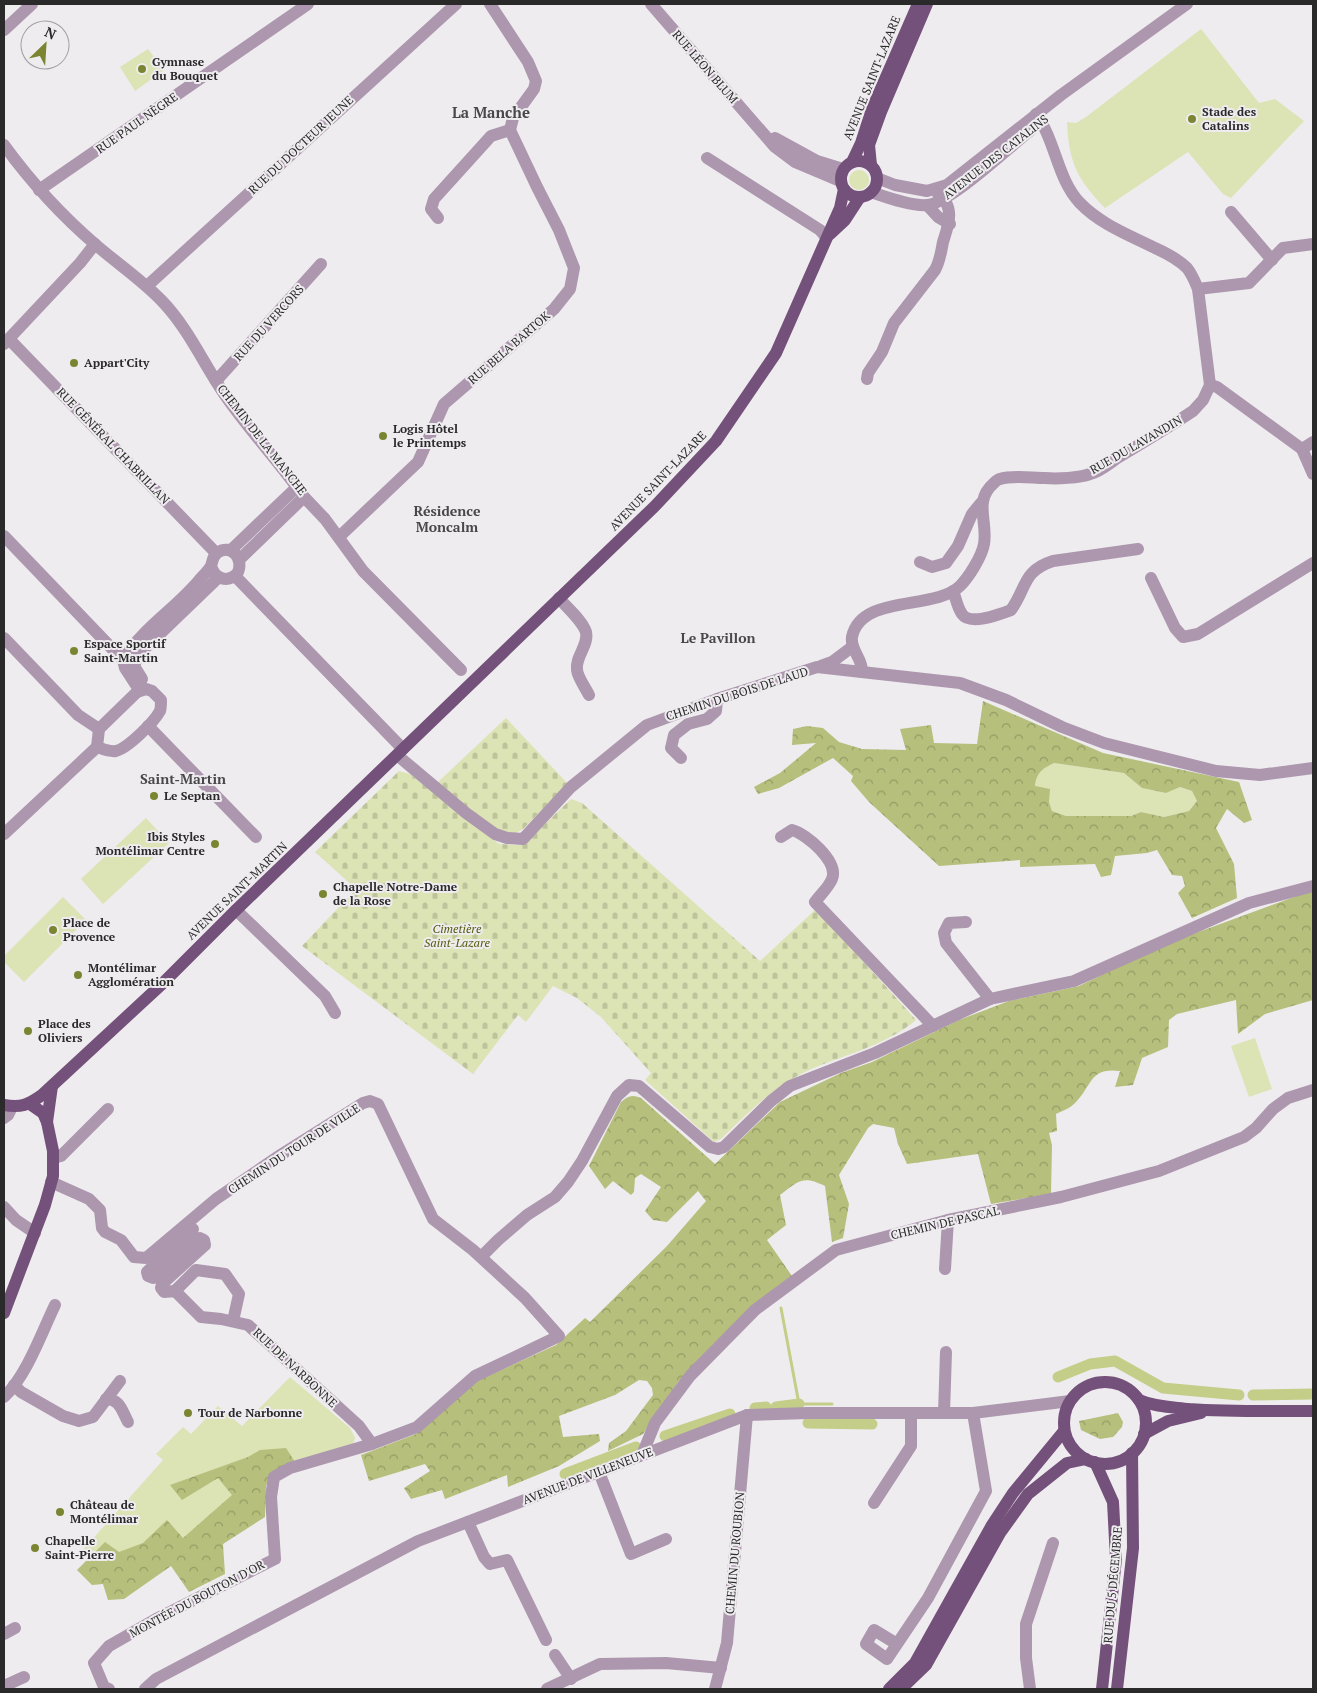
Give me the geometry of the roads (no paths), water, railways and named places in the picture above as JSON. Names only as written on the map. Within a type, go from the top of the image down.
[{"type":"main road","name":"AVENUE SAINT-LAZARE","points":[[473,681],[654,507],[716,441],[776,353],[840,208],[845,175],[918,4]]},
{"type":"main road","name":"AVENUE SAINT-LAZARE","points":[[871,165],[869,145],[881,112],[928,4]]},
{"type":"main road","points":[[858,160],[871,165],[875,170],[877,178],[876,185],[865,195],[854,197],[845,175],[858,160]]},
{"type":"main road","name":"AVENUE SAINT-LAZARE","points":[[826,237],[845,220],[865,195]]},
{"type":"main road","name":"AVENUE SAINT-MARTIN","points":[[8,1106],[30,1104],[52,1086],[163,983],[473,681]]},
{"type":"main road","points":[[47,1122],[52,1086]]},
{"type":"main road","points":[[4,1095],[8,1106]]},
{"type":"main road","points":[[4,1313],[52,1182],[53,1151],[47,1122],[43,1113],[30,1104]]},
{"type":"main road","points":[[901,1689],[926,1665],[1000,1533],[1028,1494],[1067,1463],[1091,1461],[1108,1463],[1121,1460],[1132,1453],[1140,1444],[1146,1422],[1144,1411],[1139,1400],[1130,1390],[1118,1384],[1104,1382],[1091,1384],[1079,1391],[1070,1401],[1066,1410],[1064,1431],[1069,1442],[1076,1452],[1091,1461]]},
{"type":"main road","points":[[1139,1400],[1148,1404],[1165,1407],[1211,1410],[1313,1411]]},
{"type":"main road","points":[[1144,1434],[1168,1421],[1211,1410]]},
{"type":"main road","points":[[889,1689],[914,1663],[992,1525],[1013,1494],[1064,1431]]},
{"type":"main road","name":"RUE DU 5 DÉCEMBRE","points":[[1117,1689],[1133,1548],[1132,1453]]},
{"type":"main road","name":"RUE DU 5 DÉCEMBRE","points":[[1091,1461],[1114,1502],[1116,1559],[1102,1689]]},
{"type":"street","points":[[4,30],[32,4]]},
{"type":"street","name":"RUE DU DOCTEUR JEUNE","points":[[147,286],[456,4]]},
{"type":"street","points":[[438,218],[431,209],[434,199],[491,136],[510,130],[513,118],[534,89],[536,81],[528,62],[490,4]]},
{"type":"street","name":"RUE LÉON BLUM","points":[[651,4],[760,130],[845,175]]},
{"type":"street","name":"AVENUE DES CATALINS","points":[[927,205],[945,199],[1039,118],[1061,95],[1187,4]]},
{"type":"street","name":"RUE PAUL NÈGRE","points":[[39,190],[300,6]]},
{"type":"street","points":[[1039,118],[1047,130],[1062,174],[1079,202],[1091,213],[1114,228],[1171,256],[1187,268],[1198,289],[1210,385],[1217,387],[1302,449],[1313,474]]},
{"type":"street","name":"AVENUE DES CATALINS","points":[[877,178],[895,185],[927,191],[947,185],[1039,118]]},
{"type":"street","name":"RUE BELA BARTOK","points":[[339,537],[418,462],[444,404],[554,308],[570,289],[574,268],[559,230],[532,179],[510,130]]},
{"type":"street","name":"CHEMIN DE LA MANCHE","points":[[4,145],[39,190],[95,244],[147,286],[173,314],[227,398],[300,492],[339,537],[363,571],[462,670]]},
{"type":"street","points":[[706,158],[820,230],[826,237]]},
{"type":"street","points":[[867,380],[868,373],[882,352],[894,323],[936,270],[950,224],[945,199],[938,194],[927,191]]},
{"type":"street","points":[[865,195],[927,205],[938,217],[950,224]]},
{"type":"street","points":[[1231,212],[1272,260]]},
{"type":"street","points":[[6,342],[80,263],[95,244]]},
{"type":"street","points":[[1198,289],[1249,283],[1283,248],[1313,244]]},
{"type":"street","name":"RUE DU VERCORS","points":[[216,381],[321,264]]},
{"type":"street","name":"RUE GÉNÉRAL CHABRILLAN","points":[[6,342],[216,553]]},
{"type":"street","name":"RUE DU LAVANDIN","points":[[981,503],[989,488],[999,479],[1024,477],[1048,479],[1091,474],[1193,411],[1203,400],[1210,385]]},
{"type":"street","points":[[1302,449],[1313,442]]},
{"type":"street","points":[[235,555],[300,492]]},
{"type":"street","points":[[920,562],[932,567],[946,563],[958,546],[972,514],[981,503]]},
{"type":"street","points":[[862,672],[862,666],[852,647],[852,636],[867,615],[877,610],[932,599],[953,591],[960,586],[979,559],[984,544],[981,503]]},
{"type":"street","points":[[4,536],[123,660],[125,668],[138,688],[137,692]]},
{"type":"street","points":[[123,660],[133,644],[194,587],[211,566],[216,553],[221,550],[235,555]]},
{"type":"street","points":[[953,591],[962,614],[966,618],[980,619],[1011,610],[1028,577],[1034,569],[1042,564],[1052,561],[1138,550]]},
{"type":"street","points":[[211,566],[219,577],[228,579],[235,576],[240,570],[235,555]]},
{"type":"street","points":[[1151,578],[1175,628],[1183,637],[1198,634],[1313,563]]},
{"type":"street","points":[[235,576],[400,752]]},
{"type":"street","points":[[97,747],[108,751],[118,750],[130,743],[161,710],[161,700],[136,671],[134,662],[144,649],[219,577]]},
{"type":"street","points":[[559,598],[582,624],[586,633],[577,665],[577,672],[589,694]]},
{"type":"street","points":[[4,638],[78,715],[99,729]]},
{"type":"street","points":[[817,667],[832,662],[852,647]]},
{"type":"street","name":"CHEMIN DU BOIS DE LAUD","points":[[400,752],[466,813],[495,834],[507,838],[523,838],[571,787],[646,724],[817,667],[960,683],[1006,700],[1062,727],[1104,744],[1216,771],[1260,775],[1313,768]]},
{"type":"street","points":[[4,834],[97,747],[99,729],[137,692],[146,689],[152,691]]},
{"type":"street","points":[[681,758],[672,748],[674,735],[688,724],[708,719],[716,711],[717,699]]},
{"type":"street","points":[[148,726],[256,837]]},
{"type":"street","points":[[780,837],[792,830],[800,832],[826,856],[833,868],[832,879],[815,902],[933,1026]]},
{"type":"street","points":[[481,1257],[527,1215],[554,1197],[568,1182],[582,1161],[617,1096],[629,1085],[638,1086],[710,1147],[718,1149],[724,1147],[770,1101],[790,1086],[875,1053],[990,999],[1074,981],[1249,903],[1313,886]]},
{"type":"street","points":[[236,910],[325,996],[335,1013]]},
{"type":"street","points":[[966,922],[950,923],[944,933],[946,943],[990,999]]},
{"type":"street","name":"CHEMIN DE PASCAL","points":[[642,1455],[655,1423],[690,1376],[755,1310],[836,1250],[948,1220],[1061,1197],[1159,1171],[1244,1138],[1273,1109],[1288,1098],[1313,1090]]},
{"type":"street","name":"CHEMIN DU TOUR DE VILLE","points":[[52,1182],[90,1199],[100,1210],[102,1228],[105,1232],[121,1240],[134,1257],[146,1258],[216,1199],[282,1154],[363,1103],[370,1101],[378,1104],[433,1219],[481,1257],[525,1298],[559,1336],[475,1376],[417,1427],[372,1444]]},
{"type":"street","points":[[4,1118],[8,1115],[8,1106]]},
{"type":"street","points":[[53,1158],[61,1156],[108,1109]]},
{"type":"street","points":[[4,1207],[16,1220],[35,1232]]},
{"type":"street","name":"RUE DE NARBONNE","points":[[193,1220],[195,1223],[194,1229],[147,1272],[148,1276],[153,1278],[196,1240],[200,1238],[204,1240],[205,1245],[162,1284],[161,1288],[164,1292],[176,1291],[201,1317],[248,1325],[359,1426],[372,1444]]},
{"type":"street","points":[[946,1269],[948,1220]]},
{"type":"street","points":[[176,1291],[196,1270],[225,1274],[239,1294],[233,1321]]},
{"type":"street","points":[[4,1397],[14,1385],[55,1305]]},
{"type":"street","points":[[944,1413],[946,1352]]},
{"type":"street","points":[[14,1385],[20,1392],[63,1416],[79,1421],[93,1417],[120,1381]]},
{"type":"street","points":[[106,1399],[114,1399],[117,1402],[128,1422]]},
{"type":"street","name":"AVENUE DE VILLENEUVE","points":[[145,1689],[156,1679],[418,1541],[747,1415],[973,1413],[1070,1401]]},
{"type":"street","points":[[874,1503],[911,1446],[912,1413]]},
{"type":"street","points":[[897,1644],[928,1598],[986,1491],[973,1413]]},
{"type":"street","name":"CHEMIN DU ROUBION","points":[[715,1689],[727,1643],[732,1602],[747,1415]]},
{"type":"street","name":"MONTÉE DU BOUTON D'OR","points":[[109,1689],[104,1687],[94,1663],[109,1646],[158,1618],[275,1558],[271,1497],[274,1477],[290,1468],[372,1444]]},
{"type":"street","points":[[599,1472],[631,1554],[666,1538]]},
{"type":"street","points":[[468,1522],[484,1557],[490,1564],[507,1560],[546,1640]]},
{"type":"street","points":[[1030,1689],[1026,1658],[1026,1624],[1053,1543]]},
{"type":"street","points":[[555,1655],[571,1679]]},
{"type":"street","points":[[547,1689],[600,1664],[666,1663],[721,1668]]},
{"type":"street","points":[[4,1686],[24,1677]]},
{"type":"waterway","points":[[781,1308],[799,1404],[832,1404]]},
{"type":"waterway","points":[[1058,1377],[1090,1364],[1115,1361],[1163,1388],[1239,1395]]},
{"type":"waterway","points":[[1253,1395],[1313,1394]]},
{"type":"waterway","points":[[776,1407],[799,1404]]},
{"type":"waterway","points":[[755,1408],[766,1407]]},
{"type":"waterway","points":[[665,1436],[730,1414]]},
{"type":"waterway","points":[[808,1423],[872,1424]]},
{"type":"waterway","points":[[565,1474],[636,1447]]},
{"type":"place","name":"Gymnase du Bouquet","points":[[142,69]]},
{"type":"place","name":"Stade des Catalins","points":[[1192,119]]},
{"type":"place","name":"Appart'City","points":[[74,363]]},
{"type":"place","name":"Logis Hôtel le Printemps","points":[[383,436]]},
{"type":"place","name":"Espace Sportif Saint-Martin","points":[[74,651]]},
{"type":"place","name":"Le Septan","points":[[154,796]]},
{"type":"place","name":"Ibis Styles Montélimar Centre","points":[[215,844]]},
{"type":"place","name":"Chapelle Notre-Dame de la Rose","points":[[323,894]]},
{"type":"place","name":"Place de Provence","points":[[53,930]]},
{"type":"place","name":"Montélimar Agglomération","points":[[78,975]]},
{"type":"place","name":"Place des Oliviers","points":[[28,1031]]},
{"type":"place","name":"Tour de Narbonne","points":[[188,1413]]},
{"type":"place","name":"Château de Montélimar","points":[[60,1512]]},
{"type":"place","name":"Chapelle Saint-Pierre","points":[[35,1548]]},
{"type":"district","name":"La Manche","points":[[491,113]]},
{"type":"district","name":"Résidence Moncalm","points":[[447,520]]},
{"type":"district","name":"Le Pavillon","points":[[718,638]]},
{"type":"district","name":"Saint-Martin","points":[[183,779]]},
{"type":"park label","name":"Cimetière Saint-Lazare","points":[[457,936]]}]
